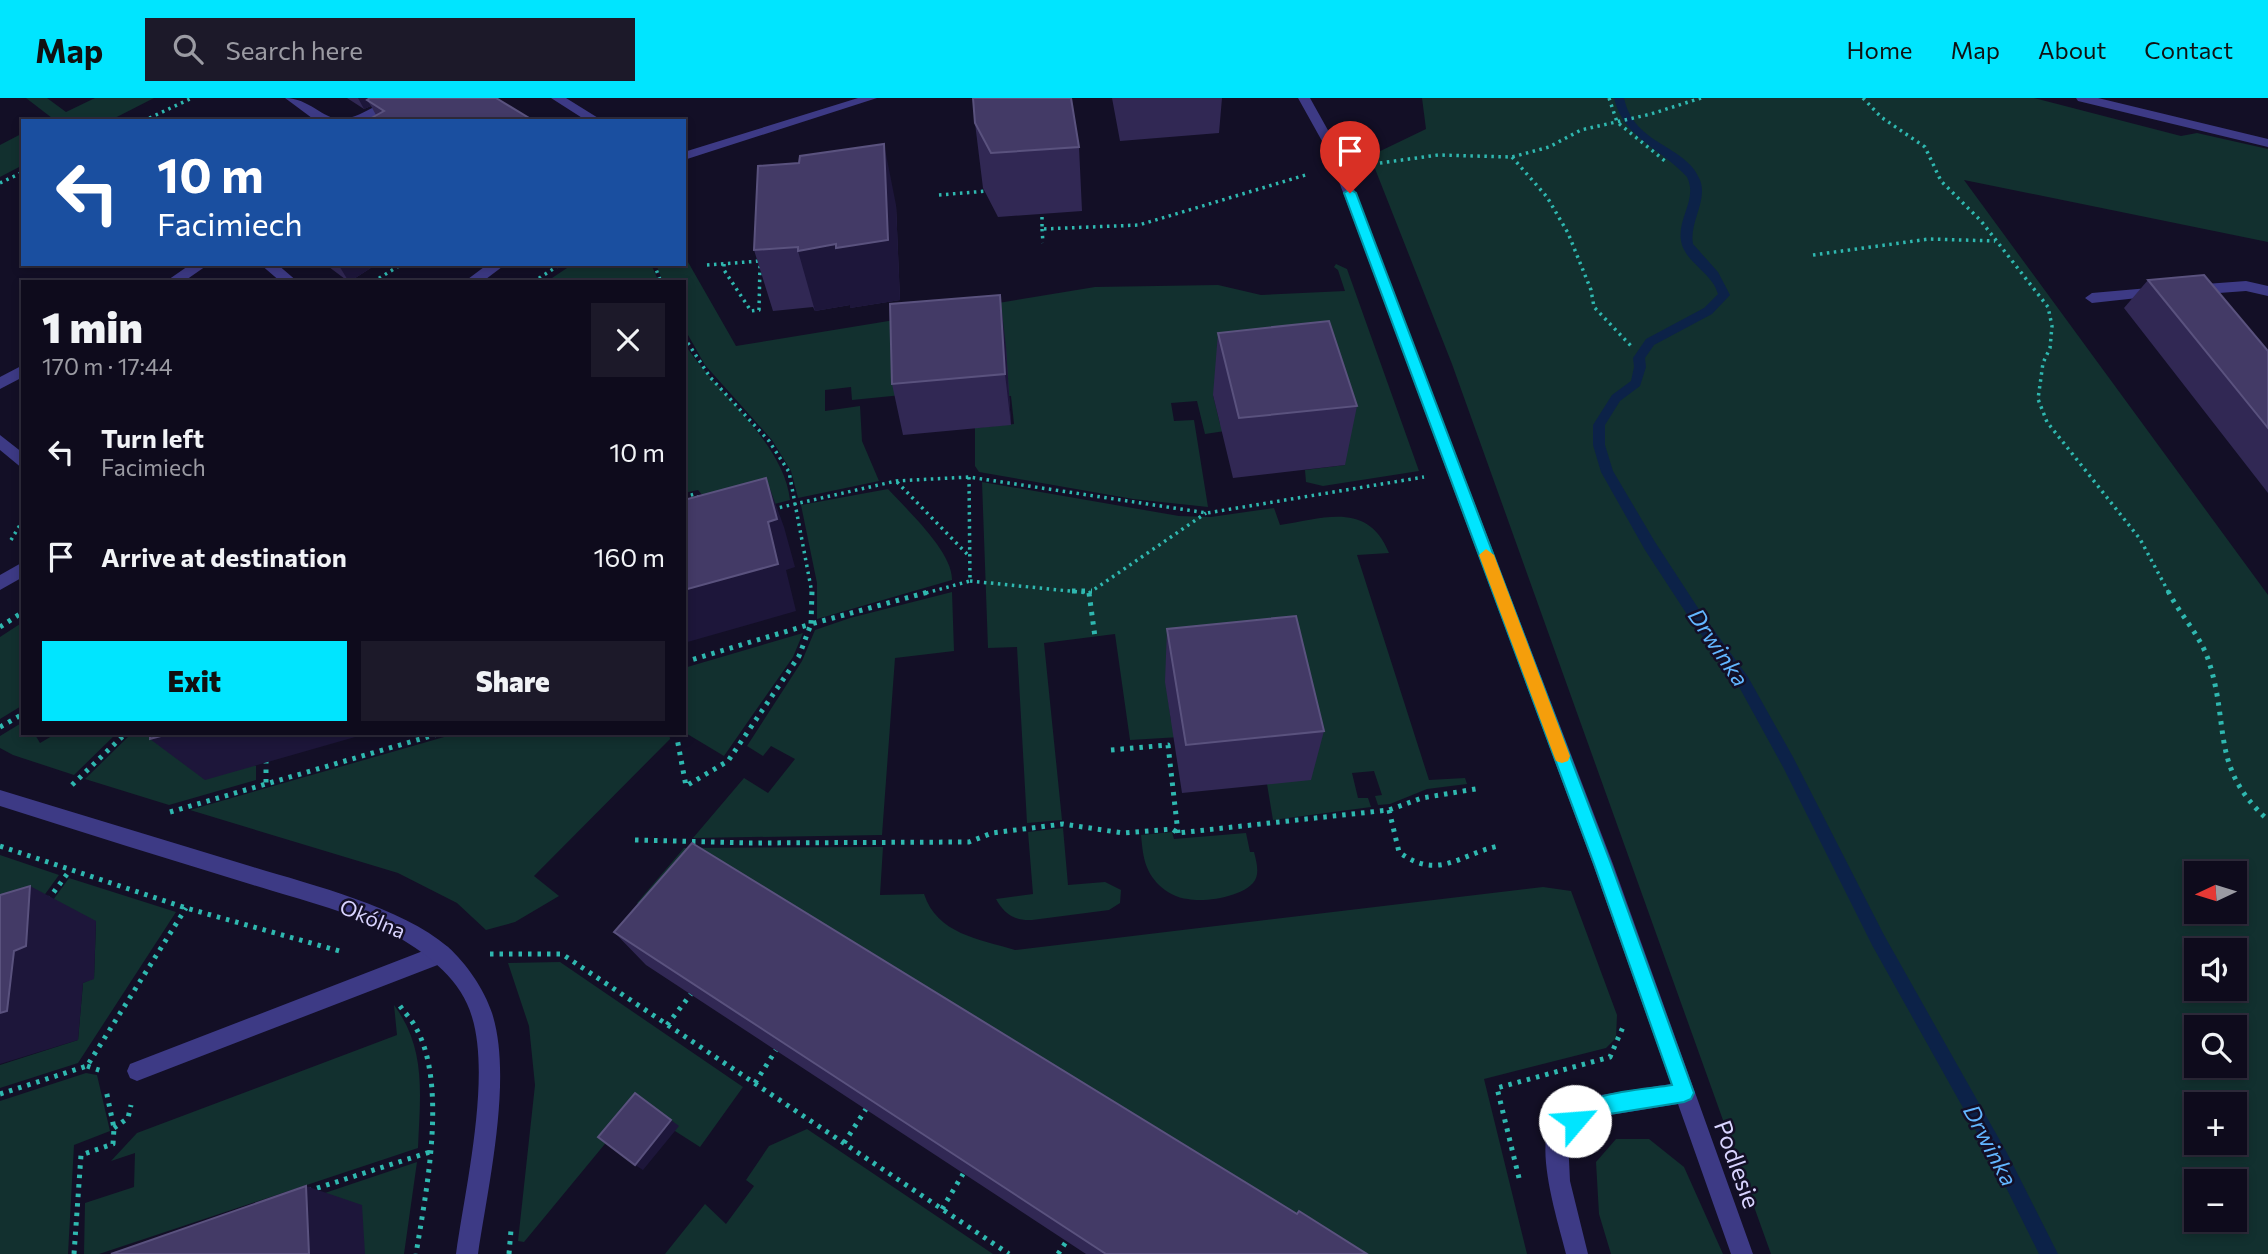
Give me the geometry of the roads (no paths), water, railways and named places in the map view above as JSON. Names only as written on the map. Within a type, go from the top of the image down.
[{"type":"street","points":[[291,98],[323,119]]},
{"type":"street","points":[[356,119],[398,98]]},
{"type":"street","points":[[557,98],[594,119]]},
{"type":"street","points":[[686,155],[871,98]]},
{"type":"street","name":"Podlesie","points":[[1304,98],[1326,134],[1341,169],[1603,864],[1742,1254]]},
{"type":"street","points":[[2082,98],[2268,143]]},
{"type":"street","points":[[175,280],[199,266]]},
{"type":"street","points":[[270,266],[288,280]]},
{"type":"street","points":[[474,280],[496,266]]},
{"type":"street","points":[[2092,298],[2246,286],[2268,291]]},
{"type":"street","points":[[0,384],[21,371]]},
{"type":"street","points":[[0,441],[21,461]]},
{"type":"street","points":[[0,583],[21,570]]},
{"type":"street","name":"Okólna","points":[[0,797],[330,900],[403,929],[441,954],[464,980],[482,1014],[489,1056],[486,1121],[467,1254]]},
{"type":"street","points":[[137,1072],[441,954]]},
{"type":"street","points":[[1577,1254],[1559,1181],[1557,1134],[1594,1107],[1684,1093]]},
{"type":"waterway","name":"Drwinka","points":[[1619,98],[1628,123],[1692,175],[1697,189],[1687,230],[1687,244],[1720,283],[1724,295],[1708,311],[1650,342],[1639,358],[1636,383],[1616,398],[1599,425],[1599,445],[1607,472],[1650,546],[1743,681],[1788,762],[1878,940],[2001,1159],[2049,1254]]}]
